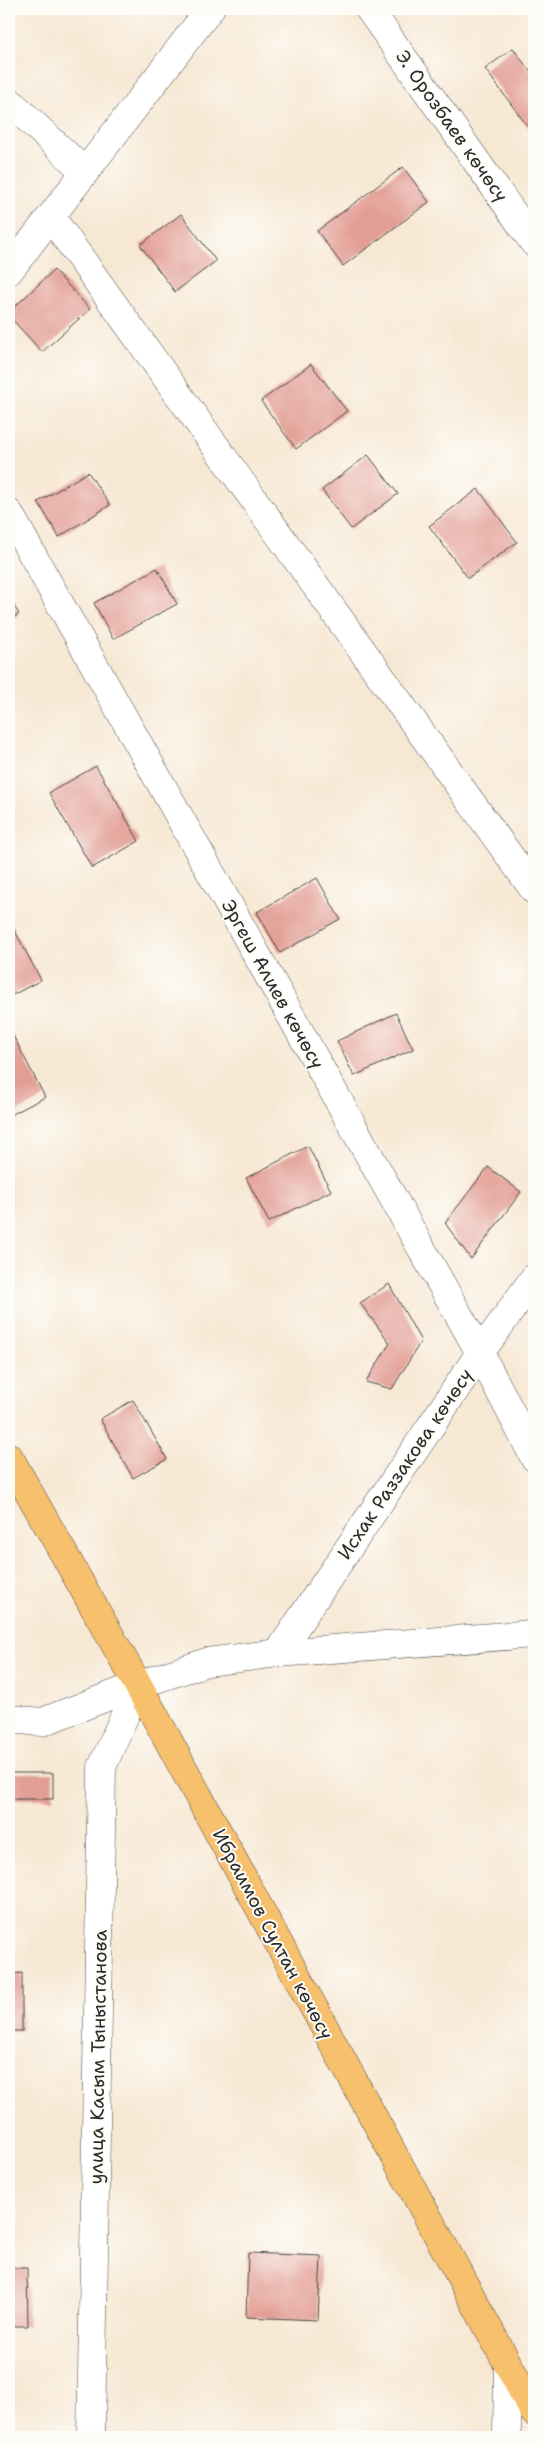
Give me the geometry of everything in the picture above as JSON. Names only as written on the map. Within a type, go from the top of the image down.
[{"type":"main road","name":"Ибраимов Султан көчөсү","points":[[9,1457],[138,1685],[508,2368],[534,2412]]},
{"type":"street","points":[[9,271],[210,9]]},
{"type":"street","name":"Э. Орозбаев көчөсү","points":[[369,9],[534,243]]},
{"type":"street","points":[[9,101],[86,172]]},
{"type":"street","points":[[51,216],[534,890]]},
{"type":"street","name":"Эргеш Алиев көчөсү","points":[[9,513],[480,1353],[534,1457]]},
{"type":"street","name":"Исхак Раззакова көчөсү","points":[[278,1653],[480,1353],[534,1278]]},
{"type":"street","points":[[9,1719],[42,1722],[138,1685],[207,1662],[278,1653],[534,1634]]},
{"type":"street","name":"улица Касым Тыныстанова","points":[[91,2437],[102,1768],[138,1685]]},
{"type":"street","points":[[507,2437],[508,2368]]},
{"type":"building","points":[[513,48],[534,77],[534,135],[485,69]]},
{"type":"building","points":[[403,167],[429,202],[343,266],[317,231]]},
{"type":"building","points":[[181,214],[216,261],[175,292],[140,245]]},
{"type":"building","points":[[54,270],[90,309],[42,352],[9,316],[9,312]]},
{"type":"building","points":[[311,364],[347,411],[296,449],[261,401]]},
{"type":"building","points":[[368,455],[398,494],[351,529],[322,490]]},
{"type":"building","points":[[88,472],[110,505],[59,537],[38,502]]},
{"type":"building","points":[[478,489],[517,542],[468,578],[429,526]]},
{"type":"building","points":[[157,568],[177,604],[113,639],[94,603]]},
{"type":"building","points":[[9,598],[19,614],[9,621]]},
{"type":"building","points":[[96,766],[139,841],[92,868],[49,793]]},
{"type":"building","points":[[317,878],[340,919],[280,953],[257,912]]},
{"type":"building","points":[[9,920],[41,980],[9,997]]},
{"type":"building","points":[[396,1013],[413,1049],[354,1076],[337,1041]]},
{"type":"building","points":[[9,1028],[45,1097],[9,1116]]},
{"type":"building","points":[[308,1146],[331,1191],[269,1222],[246,1178]]},
{"type":"building","points":[[488,1167],[521,1192],[471,1259],[445,1223]]},
{"type":"building","points":[[389,1284],[421,1341],[392,1389],[366,1382],[390,1343],[360,1303]]},
{"type":"building","points":[[133,1400],[167,1459],[133,1478],[100,1419]]},
{"type":"building","points":[[9,1773],[53,1773],[53,1799],[9,1799]]},
{"type":"building","points":[[22,1973],[22,2031],[9,2031],[9,1974]]},
{"type":"building","points":[[248,2253],[321,2256],[318,2320],[246,2317]]},
{"type":"building","points":[[9,2268],[27,2268],[28,2326],[9,2326]]}]
